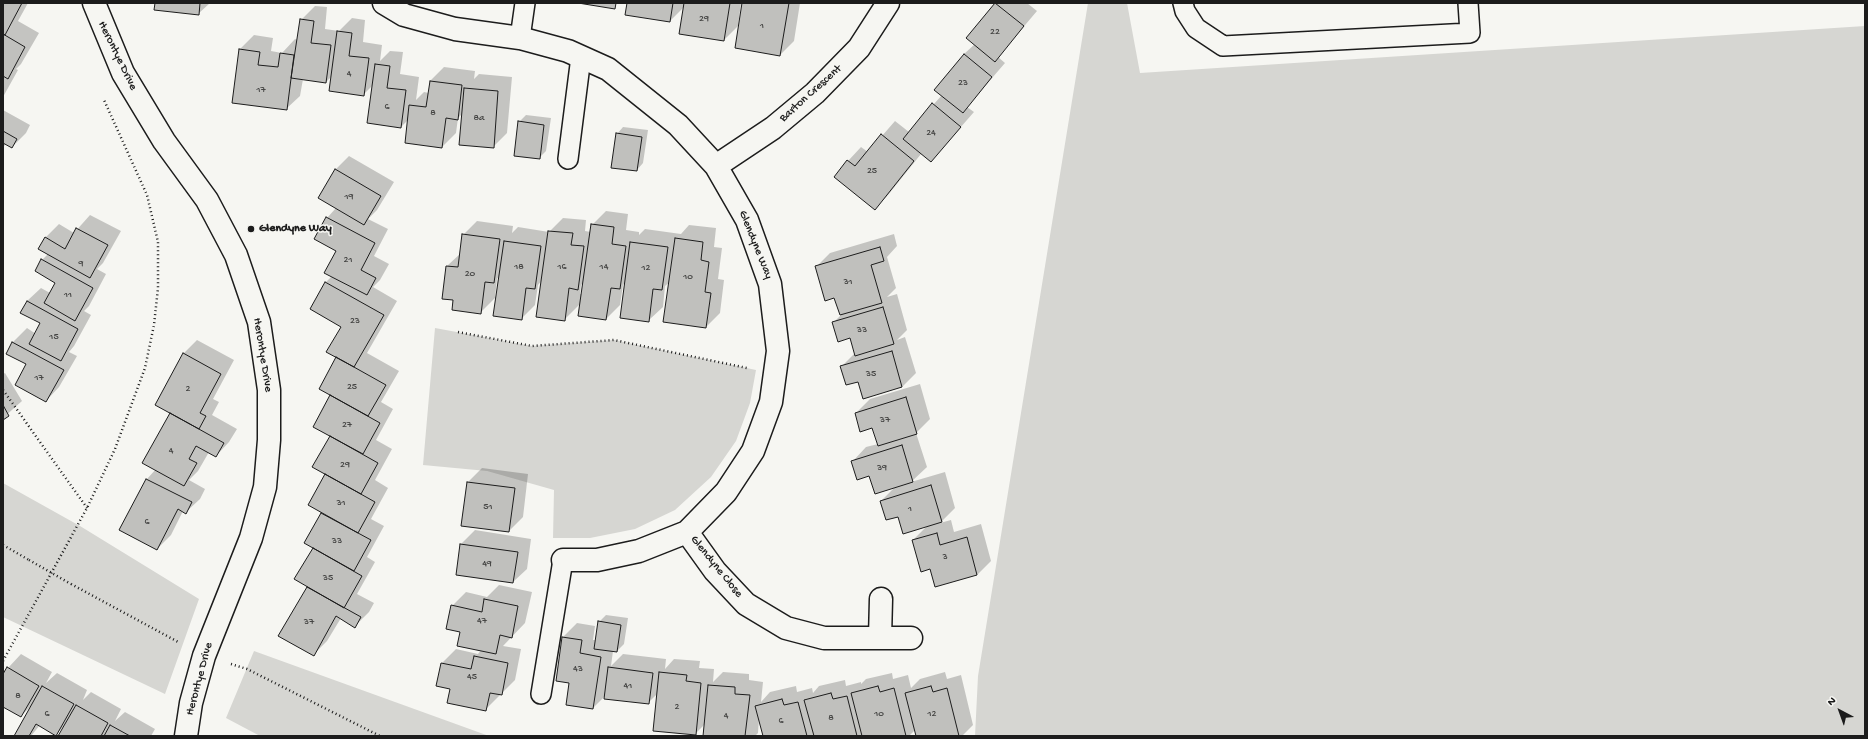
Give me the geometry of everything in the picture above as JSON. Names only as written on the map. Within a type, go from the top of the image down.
[{"type":"street","name":"Herontye Drive","points":[[94,3],[123,73],[164,141],[207,200],[232,248],[259,322],[269,390],[269,440],[265,487],[251,538],[204,656],[191,703],[186,736]]},
{"type":"street","name":"Glendyne Way","points":[[384,3],[404,15],[455,29],[520,38],[568,51],[608,69],[648,99],[678,125],[716,166],[747,220],[770,284],[778,350],[771,402],[753,451],[726,492],[687,532],[639,551],[597,560],[563,560]]},
{"type":"street","name":"Barton Crescent","points":[[716,166],[773,128],[815,93],[860,48],[888,3]]},
{"type":"street","name":"Glendyne Close","points":[[687,532],[716,571],[746,604],[786,628],[824,638],[911,638]]},
{"type":"street","points":[[880,638],[881,599]]},
{"type":"lane","points":[[520,38],[525,3]]},
{"type":"lane","points":[[1183,3],[1185,11],[1196,28],[1223,46],[1470,33],[1468,3]]},
{"type":"lane","points":[[568,158],[581,57]]},
{"type":"lane","points":[[541,694],[563,560]]},
{"type":"path","points":[[3,662],[87,508],[115,449],[144,368],[154,325],[158,288],[158,242],[147,195],[101,93]]},
{"type":"path","points":[[458,332],[532,346],[614,340],[775,374]]},
{"type":"path","points":[[3,390],[87,508]]},
{"type":"path","points":[[3,545],[70,584],[204,656],[247,669],[380,736]]},
{"type":"shaded area","points":[[1088,3],[1127,3],[1140,73],[1865,26],[1865,736],[975,736],[978,676]]},
{"type":"shaded area","points":[[435,328],[532,346],[614,340],[756,370],[750,403],[736,441],[711,477],[675,510],[635,529],[590,538],[553,538],[554,490],[487,471],[423,465]]},
{"type":"shaded area","points":[[3,483],[80,526],[199,599],[165,694],[3,617]]},
{"type":"shaded area","points":[[254,651],[489,736],[260,736],[226,718]]},
{"type":"building","points":[[3,3],[22,3],[5,35],[3,34]]},
{"type":"building","points":[[155,3],[200,3],[199,15],[154,10]]},
{"type":"building","points":[[578,3],[616,3],[615,9]]},
{"type":"building","points":[[627,3],[673,3],[670,22],[625,15]]},
{"type":"building","points":[[684,3],[730,3],[724,41],[679,34]]},
{"type":"building","points":[[742,3],[789,3],[780,56],[735,48]]},
{"type":"building","points":[[995,3],[1024,26],[995,62],[966,38]]},
{"type":"building","points":[[300,19],[314,21],[311,43],[331,45],[326,83],[291,78]]},
{"type":"building","points":[[337,31],[352,33],[349,56],[369,58],[364,96],[329,91]]},
{"type":"building","points":[[3,34],[25,47],[8,79],[3,76]]},
{"type":"building","points":[[239,49],[260,52],[258,65],[278,67],[280,53],[294,55],[287,110],[232,103]]},
{"type":"building","points":[[964,54],[992,77],[963,113],[934,90]]},
{"type":"building","points":[[375,64],[390,66],[387,88],[406,90],[401,128],[367,123]]},
{"type":"building","points":[[430,81],[462,85],[458,120],[446,118],[442,148],[405,143],[409,105],[426,107]]},
{"type":"building","points":[[464,88],[498,91],[494,148],[459,145]]},
{"type":"building","points":[[932,103],[961,127],[931,162],[903,139]]},
{"type":"building","points":[[518,121],[544,125],[540,159],[514,156]]},
{"type":"building","points":[[3,131],[17,139],[12,148],[3,143]]},
{"type":"building","points":[[616,133],[642,137],[637,171],[611,168]]},
{"type":"building","points":[[881,134],[914,161],[875,210],[834,177],[847,160],[855,166]]},
{"type":"building","points":[[335,169],[381,196],[364,225],[318,198]]},
{"type":"building","points":[[326,217],[375,243],[361,270],[376,278],[367,295],[324,273],[336,251],[314,239]]},
{"type":"building","points":[[591,224],[614,227],[612,244],[626,246],[620,289],[611,288],[606,320],[578,316]]},
{"type":"building","points":[[76,228],[108,245],[90,278],[38,249],[45,237],[65,249]]},
{"type":"building","points":[[548,231],[573,233],[571,245],[584,246],[578,290],[569,288],[565,321],[536,317]]},
{"type":"building","points":[[462,234],[500,239],[494,283],[485,282],[481,314],[452,310],[453,300],[442,299],[446,266],[458,267]]},
{"type":"building","points":[[675,238],[703,242],[701,260],[709,262],[705,292],[711,293],[706,328],[663,322]]},
{"type":"building","points":[[504,241],[541,246],[535,289],[526,288],[522,320],[493,316]]},
{"type":"building","points":[[630,242],[668,247],[662,290],[653,289],[649,322],[620,318]]},
{"type":"building","points":[[880,247],[884,261],[871,265],[882,303],[840,315],[834,298],[825,301],[815,266]]},
{"type":"building","points":[[41,259],[93,288],[75,321],[44,303],[55,283],[35,271]]},
{"type":"building","points":[[325,282],[384,315],[354,367],[326,352],[341,327],[310,309]]},
{"type":"building","points":[[27,301],[78,329],[61,361],[29,344],[40,323],[20,313]]},
{"type":"building","points":[[883,307],[894,344],[855,356],[850,338],[838,342],[832,322]]},
{"type":"building","points":[[12,342],[64,370],[46,402],[15,385],[26,364],[6,354]]},
{"type":"building","points":[[892,351],[902,387],[863,399],[858,382],[846,385],[840,366]]},
{"type":"building","points":[[183,353],[221,374],[200,413],[206,416],[199,429],[155,405]]},
{"type":"building","points":[[336,357],[386,385],[368,416],[319,389]]},
{"type":"building","points":[[330,395],[380,423],[363,454],[313,427]]},
{"type":"building","points":[[906,397],[917,434],[878,446],[872,428],[860,432],[855,413]]},
{"type":"building","points":[[3,405],[9,416],[3,420]]},
{"type":"building","points":[[170,413],[224,443],[216,457],[196,446],[189,459],[197,463],[184,486],[142,463]]},
{"type":"building","points":[[330,436],[378,463],[361,494],[312,467]]},
{"type":"building","points":[[902,445],[913,482],[875,494],[869,476],[857,480],[851,461]]},
{"type":"building","points":[[325,474],[375,502],[358,533],[308,505]]},
{"type":"building","points":[[146,479],[192,502],[186,514],[178,509],[157,550],[119,530]]},
{"type":"building","points":[[467,482],[515,488],[509,532],[461,526]]},
{"type":"building","points":[[931,485],[942,522],[903,534],[898,517],[886,520],[880,501]]},
{"type":"building","points":[[321,513],[371,540],[354,571],[304,543]]},
{"type":"building","points":[[937,533],[940,545],[967,537],[977,575],[935,587],[930,569],[921,572],[912,540]]},
{"type":"building","points":[[460,544],[518,552],[513,583],[456,575]]},
{"type":"building","points":[[313,548],[362,576],[344,608],[294,579]]},
{"type":"building","points":[[307,587],[361,617],[355,628],[336,616],[314,656],[278,636]]},
{"type":"building","points":[[484,599],[518,606],[512,638],[500,635],[496,654],[457,646],[460,632],[446,629],[451,605],[482,612]]},
{"type":"building","points":[[598,621],[621,625],[617,652],[594,649]]},
{"type":"building","points":[[562,637],[582,640],[580,653],[601,657],[593,709],[566,705],[569,683],[556,681]]},
{"type":"building","points":[[474,656],[508,663],[502,695],[490,693],[486,711],[447,703],[450,689],[436,686],[441,663],[471,669]]},
{"type":"building","points":[[7,667],[39,686],[21,717],[3,707],[3,674]]},
{"type":"building","points":[[608,667],[653,673],[649,704],[604,699]]},
{"type":"building","points":[[659,672],[687,675],[686,681],[701,683],[696,735],[653,731]]},
{"type":"building","points":[[708,685],[735,687],[735,694],[750,695],[745,736],[703,736]]},
{"type":"building","points":[[42,686],[74,704],[56,736],[36,724],[29,736],[14,736]]},
{"type":"building","points":[[878,686],[880,692],[894,688],[906,736],[862,736],[851,693]]},
{"type":"building","points":[[931,686],[933,692],[947,688],[959,736],[916,736],[905,693]]},
{"type":"building","points":[[831,693],[833,699],[847,696],[857,736],[814,736],[804,700]]},
{"type":"building","points":[[782,699],[784,705],[798,702],[807,736],[763,736],[755,706]]},
{"type":"building","points":[[76,705],[108,723],[101,736],[58,736]]},
{"type":"building","points":[[110,725],[130,736],[104,736]]},
{"type":"place","name":"Glendyne Way","points":[[251,229]]}]
